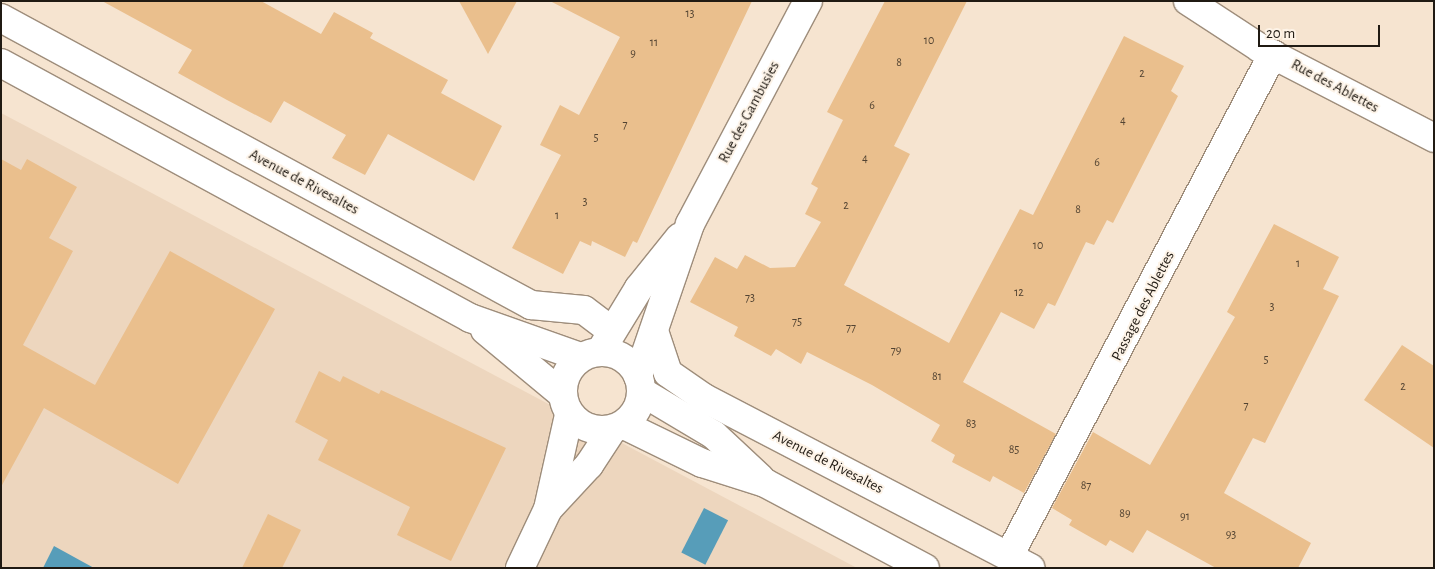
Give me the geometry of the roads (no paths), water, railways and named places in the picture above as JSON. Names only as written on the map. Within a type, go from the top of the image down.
[{"type":"street","name":"Rue des Gambusies","points":[[640,384],[654,331],[690,224],[808,1]]},
{"type":"street","name":"Rue des Ablettes","points":[[1188,1],[1273,54],[1434,138]]},
{"type":"street","name":"Avenue de Rivesaltes","points":[[1,18],[531,305],[584,310],[597,346]]},
{"type":"street","name":"Passage des Ablettes","points":[[1020,562],[1114,361],[1273,54]]},
{"type":"street","points":[[1,63],[470,318],[565,404],[585,428],[618,427],[702,463],[765,483],[925,568]]},
{"type":"street","name":"Rue des Gambusies","points":[[597,346],[690,224]]},
{"type":"street","points":[[470,318],[597,346],[623,357],[640,384],[714,435],[765,483]]},
{"type":"street","name":"Avenue de Rivesaltes","points":[[654,331],[668,373],[704,398],[1020,562]]},
{"type":"street","points":[[520,568],[548,509],[565,404],[566,373],[597,346]]},
{"type":"street","points":[[548,509],[589,465],[618,427],[638,408],[640,384]]},
{"type":"water","points":[[704,508],[728,520],[705,565],[681,553]]},
{"type":"water","points":[[54,546],[94,568],[43,568]]}]
